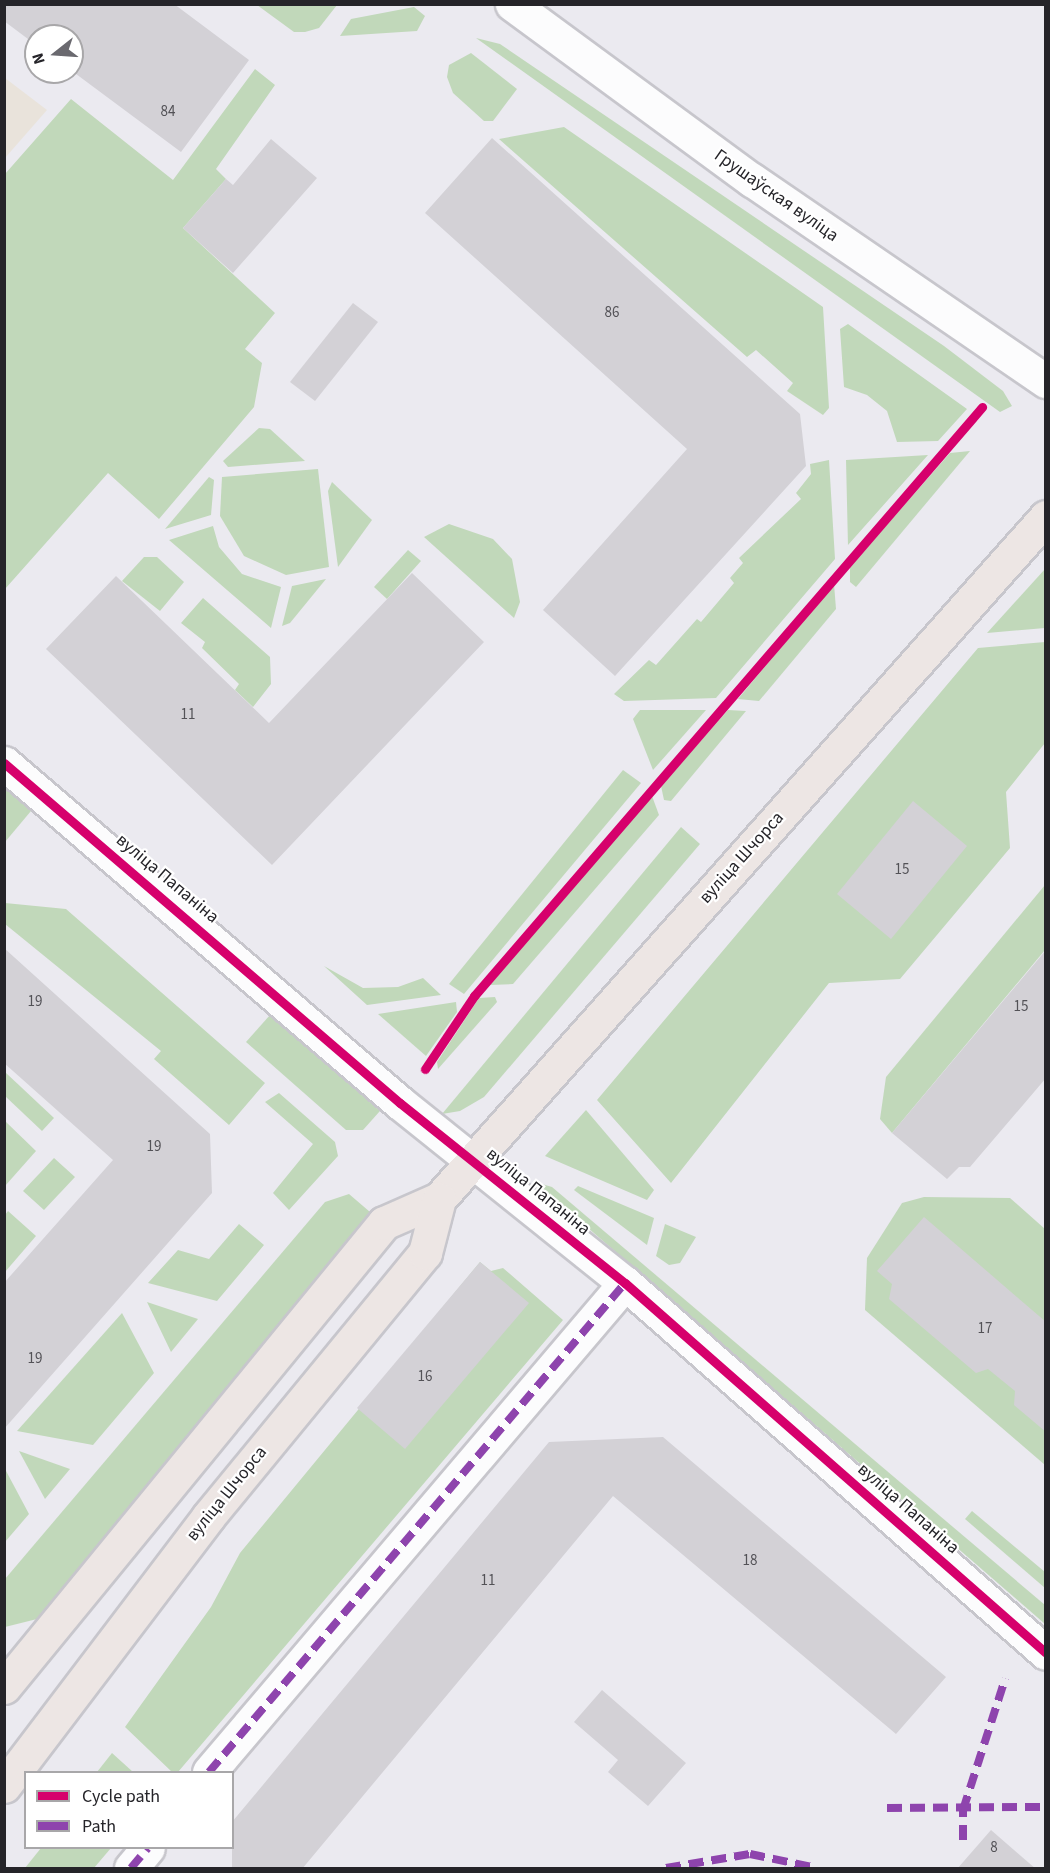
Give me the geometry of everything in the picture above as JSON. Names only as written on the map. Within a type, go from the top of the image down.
[{"type":"main road","name":"вуліца Шчорса","points":[[4,1687],[384,1222],[439,1199],[1046,517]]},
{"type":"main road","name":"вуліца Шчорса","points":[[4,1786],[208,1517],[425,1253],[439,1199]]},
{"type":"street","name":"Грушаўская вуліца","points":[[512,4],[752,180],[1046,381]]},
{"type":"street","name":"вуліца Папаніна","points":[[4,763],[473,1161],[624,1283],[1046,1653]]},
{"type":"street","points":[[211,1771],[624,1283]]},
{"type":"street","points":[[131,1869],[147,1849]]},
{"type":"shaded area","points":[[5,78],[47,110],[5,158]]},
{"type":"green space","points":[[337,4],[319,28],[305,32],[294,32],[257,5]]},
{"type":"green space","points":[[414,7],[425,16],[417,31],[340,36],[351,19]]},
{"type":"green space","points":[[476,38],[500,44],[944,346],[1003,391],[1012,406],[1000,412]]},
{"type":"green space","points":[[471,53],[517,89],[493,121],[484,121],[453,93],[447,77],[449,65]]},
{"type":"green space","points":[[255,69],[275,85],[216,169],[226,179],[183,228],[275,313],[245,349],[262,363],[254,407],[159,519],[108,473],[5,589],[5,174],[71,99],[173,180]]},
{"type":"green space","points":[[564,127],[823,307],[829,408],[823,415],[787,391],[793,383],[756,350],[747,357],[499,139]]},
{"type":"green space","points":[[848,324],[967,409],[938,441],[897,442],[887,411],[867,395],[844,387],[840,329]]},
{"type":"green space","points":[[259,428],[270,429],[305,461],[228,467],[223,461]]},
{"type":"green space","points":[[970,451],[856,587],[850,582],[850,567],[950,453]]},
{"type":"green space","points":[[928,455],[848,545],[848,546],[846,460]]},
{"type":"green space","points":[[829,460],[835,559],[716,698],[624,701],[614,694],[649,660],[656,665],[697,619],[701,622],[734,583],[730,578],[743,563],[739,558],[801,499],[796,493],[811,474],[810,464]]},
{"type":"green space","points":[[318,469],[329,567],[286,575],[244,556],[220,516],[222,477]]},
{"type":"green space","points":[[209,477],[214,480],[211,515],[165,529]]},
{"type":"green space","points":[[332,482],[372,520],[338,567],[328,491]]},
{"type":"green space","points":[[449,524],[493,539],[512,559],[520,602],[514,618],[424,537]]},
{"type":"green space","points":[[213,526],[219,547],[242,574],[281,587],[271,628],[169,540]]},
{"type":"green space","points":[[408,550],[421,561],[387,599],[374,587]]},
{"type":"green space","points":[[144,557],[157,557],[184,582],[160,611],[122,581]]},
{"type":"green space","points":[[1045,569],[1045,628],[987,633]]},
{"type":"green space","points":[[326,579],[290,623],[282,626],[292,586]]},
{"type":"green space","points":[[834,584],[836,609],[759,701],[738,699]]},
{"type":"green space","points":[[203,598],[270,657],[271,684],[253,707],[235,690],[239,684],[202,648],[205,642],[181,623]]},
{"type":"green space","points":[[1045,642],[1045,743],[1006,792],[1010,848],[900,979],[829,983],[671,1183],[597,1100],[978,648]]},
{"type":"green space","points":[[640,710],[706,710],[653,770],[633,719]]},
{"type":"green space","points":[[728,710],[746,711],[671,801],[664,800],[661,786]]},
{"type":"green space","points":[[623,770],[641,783],[464,994],[449,984]]},
{"type":"green space","points":[[5,788],[31,811],[5,842]]},
{"type":"green space","points":[[652,796],[659,815],[513,984],[490,985]]},
{"type":"green space","points":[[681,827],[700,844],[484,1097],[460,1111],[442,1114]]},
{"type":"green space","points":[[1045,885],[1045,950],[892,1133],[880,1119],[886,1077]]},
{"type":"green space","points":[[5,903],[66,909],[265,1083],[229,1125],[154,1059],[161,1051],[5,924]]},
{"type":"green space","points":[[324,966],[363,988],[398,987],[423,978],[441,995],[367,1005]]},
{"type":"green space","points":[[495,997],[497,1002],[438,1069],[437,1062],[479,998]]},
{"type":"green space","points":[[456,1002],[457,1012],[426,1056],[378,1014]]},
{"type":"green space","points":[[270,1015],[380,1111],[363,1130],[346,1130],[246,1042]]},
{"type":"green space","points":[[5,1072],[54,1118],[42,1131],[5,1096]]},
{"type":"green space","points":[[279,1093],[335,1142],[338,1156],[289,1210],[273,1193],[313,1144],[265,1102]]},
{"type":"green space","points":[[586,1110],[654,1190],[647,1200],[545,1156]]},
{"type":"green space","points":[[5,1121],[36,1151],[5,1186]]},
{"type":"green space","points":[[54,1158],[75,1177],[44,1210],[23,1191]]},
{"type":"green space","points":[[535,1182],[552,1187],[1045,1605],[1045,1624]]},
{"type":"green space","points":[[578,1186],[654,1218],[647,1245],[574,1190]]},
{"type":"green space","points":[[349,1194],[370,1212],[37,1619],[5,1627],[5,1579],[325,1202]]},
{"type":"green space","points":[[924,1197],[1010,1198],[1045,1229],[1045,1465],[865,1310],[867,1258],[902,1203]]},
{"type":"green space","points":[[8,1211],[36,1236],[5,1272],[5,1215]]},
{"type":"green space","points":[[239,1224],[264,1245],[217,1301],[148,1283],[178,1250],[209,1259]]},
{"type":"green space","points":[[665,1224],[696,1237],[680,1263],[669,1265],[656,1256]]},
{"type":"green space","points":[[480,1262],[491,1271],[503,1268],[563,1320],[179,1771],[171,1771],[125,1727],[211,1607],[240,1553]]},
{"type":"green space","points":[[147,1302],[198,1319],[171,1352]]},
{"type":"green space","points":[[122,1313],[154,1373],[93,1445],[17,1431]]},
{"type":"green space","points":[[19,1451],[70,1469],[45,1499]]},
{"type":"green space","points":[[5,1469],[29,1514],[4,1542]]},
{"type":"green space","points":[[972,1511],[1045,1572],[1045,1588],[965,1519]]},
{"type":"green space","points":[[112,1753],[132,1771],[98,1771]]},
{"type":"green space","points":[[40,1849],[110,1849],[94,1868],[25,1868]]},
{"type":"building","points":[[4,4],[174,4],[249,60],[181,152],[84,80],[84,24],[24,24],[24,36],[4,21]]},
{"type":"building","points":[[492,138],[800,414],[806,466],[615,676],[543,610],[687,449],[425,213]]},
{"type":"building","points":[[271,139],[317,178],[233,273],[183,228],[226,179],[233,185]]},
{"type":"building","points":[[353,303],[378,322],[315,401],[290,382]]},
{"type":"building","points":[[412,573],[484,642],[272,865],[46,649],[116,576],[269,723]]},
{"type":"building","points":[[913,801],[967,846],[891,939],[837,894]]},
{"type":"building","points":[[4,948],[210,1134],[212,1193],[4,1429],[4,1283],[113,1160],[4,1063]]},
{"type":"building","points":[[1046,950],[1046,1078],[970,1167],[959,1167],[947,1179],[892,1133]]},
{"type":"building","points":[[924,1217],[1046,1322],[1046,1432],[1014,1405],[1015,1391],[988,1369],[976,1373],[889,1299],[892,1284],[877,1271]]},
{"type":"building","points":[[480,1262],[529,1303],[405,1449],[357,1408]]},
{"type":"building","points":[[663,1437],[946,1677],[896,1734],[613,1496],[302,1869],[232,1869],[234,1820],[549,1442]]},
{"type":"building","points":[[602,1690],[686,1763],[648,1806],[608,1772],[618,1760],[574,1722]]},
{"type":"building","points":[[991,1830],[1036,1869],[957,1869]]},
{"type":"marked path","points":[[210,1771],[625,1283]]},
{"type":"marked path","points":[[963,1840],[963,1810],[1005,1679]]},
{"type":"marked path","points":[[887,1808],[1046,1807]]},
{"type":"marked path","points":[[131,1868],[147,1849]]},
{"type":"marked path","points":[[666,1868],[750,1854],[817,1868]]},
{"type":"cycle path","points":[[425,1069],[474,996],[982,407]]},
{"type":"cycle path","points":[[4,763],[400,1103],[625,1283],[1046,1653]]}]
